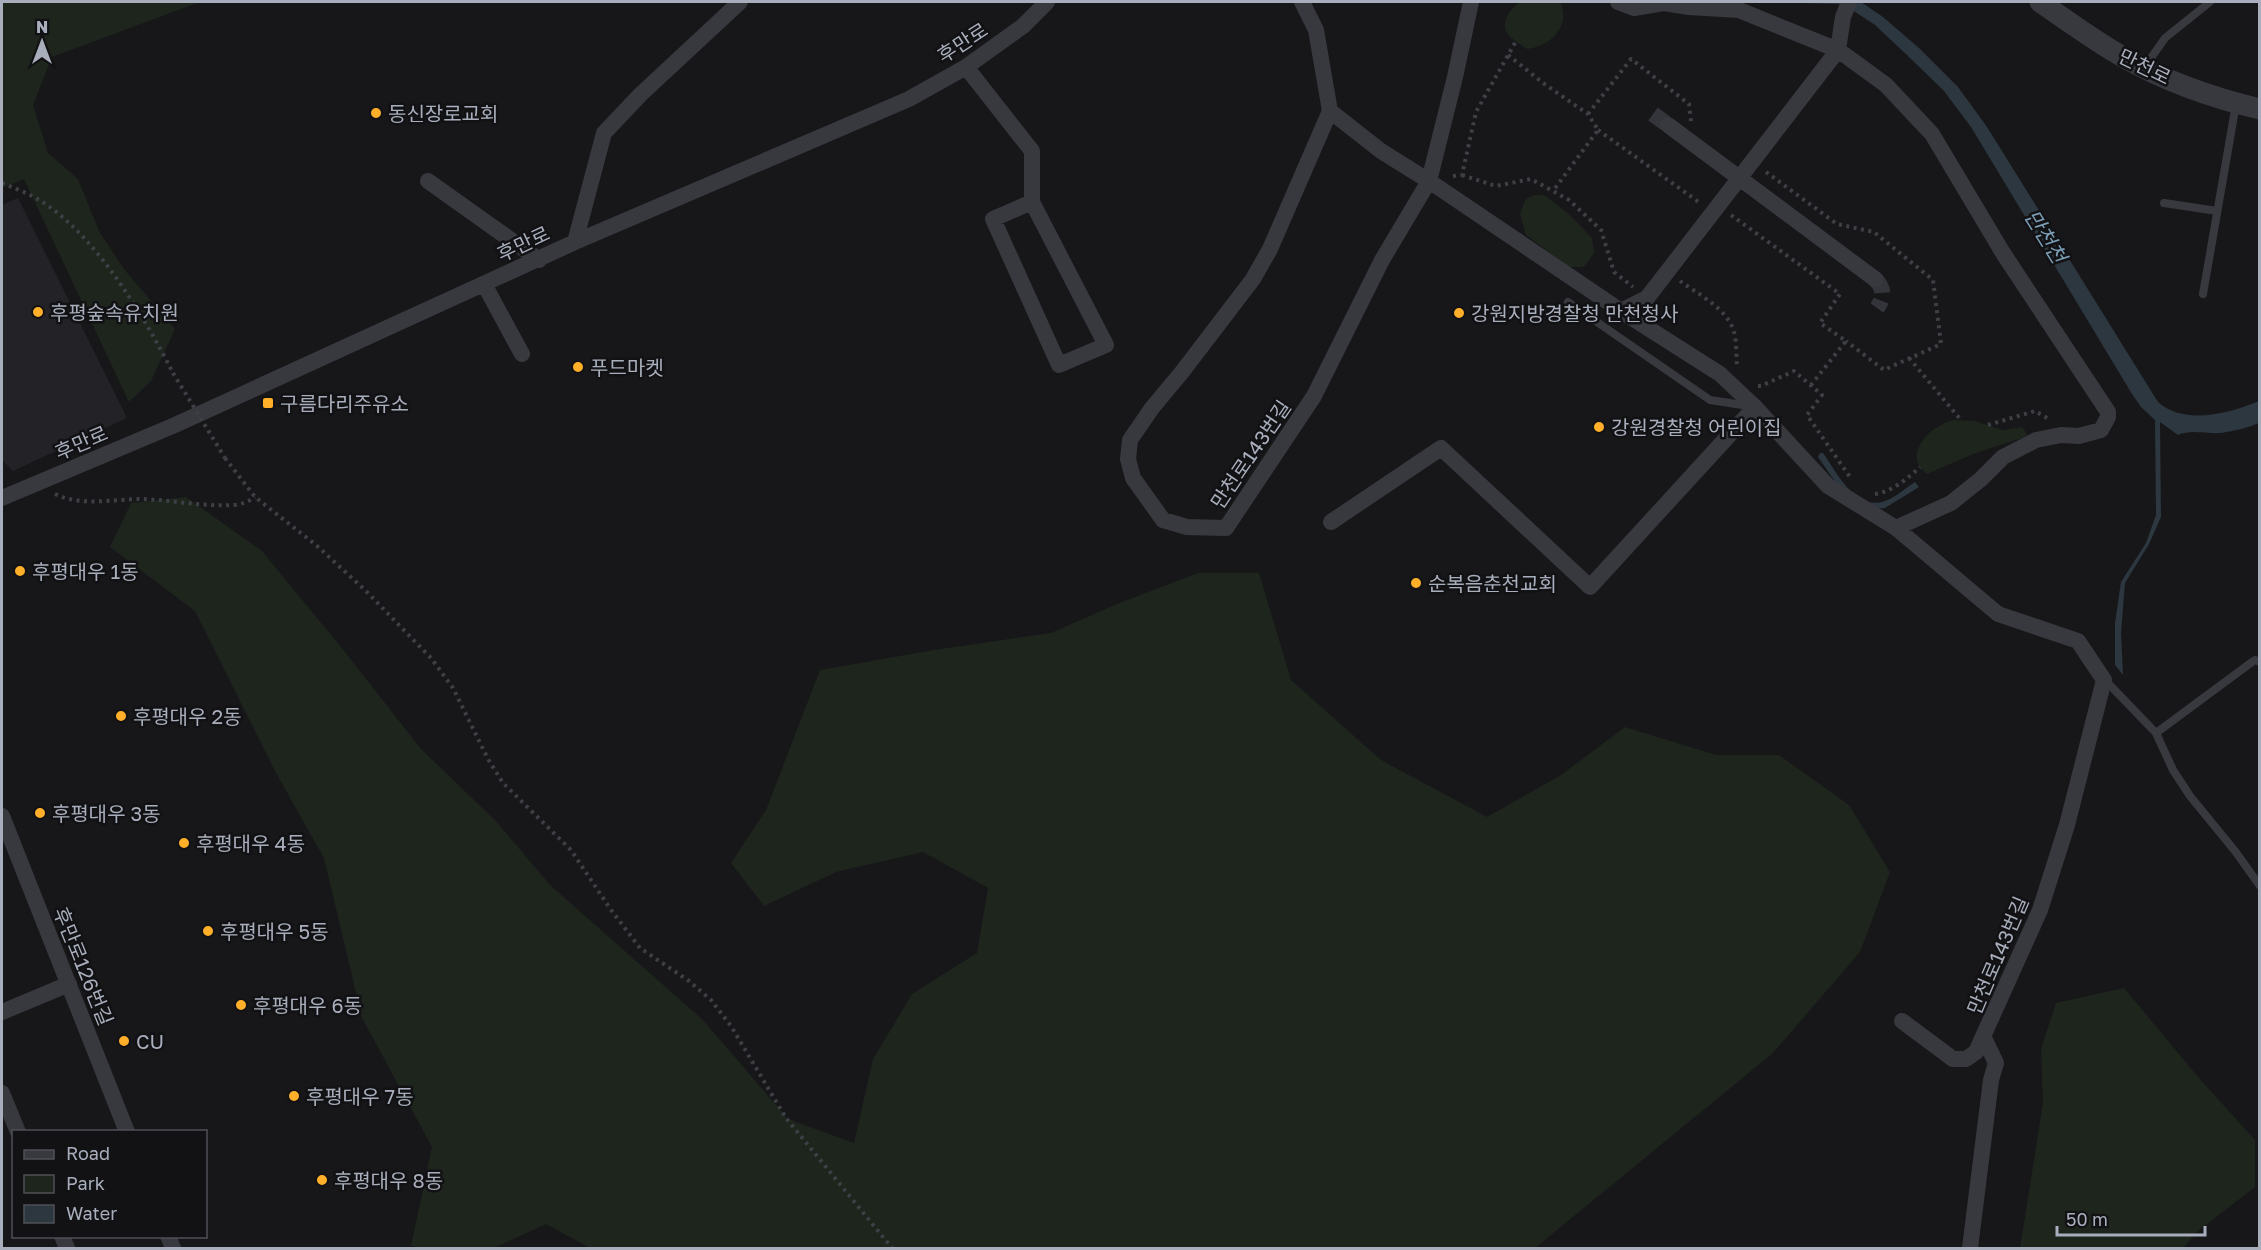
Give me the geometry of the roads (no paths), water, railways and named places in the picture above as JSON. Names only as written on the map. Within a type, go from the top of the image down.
[{"type":"street","points":[[575,242],[604,133],[640,95],[740,2]]},
{"type":"street","name":"후만로","points":[[2,498],[176,425],[575,242],[909,99],[966,67],[1023,26],[1047,2]]},
{"type":"street","points":[[1302,2],[1316,30],[1330,111],[1381,151],[1720,374],[1755,407],[1828,486],[1896,528],[1998,614],[2078,641],[2104,680]]},
{"type":"street","points":[[1429,181],[1471,2]]},
{"type":"street","points":[[1618,2],[1634,8],[1664,3],[1739,10],[1838,51],[1895,93],[1932,135],[2003,253],[2108,412],[2108,417],[2101,430],[2079,436],[2061,435],[2036,440],[2003,457],[1982,479],[1951,503],[1896,528]]},
{"type":"street","name":"만천로","points":[[2040,2],[2144,68],[2199,92],[2259,109]]},
{"type":"street","points":[[1621,311],[1647,298],[1838,51],[1846,9]]},
{"type":"street","points":[[966,67],[1032,151],[1032,202],[1106,345],[1059,365],[993,219],[1032,202]]},
{"type":"street","name":"만천로143번길","points":[[1330,111],[1270,249],[1254,279],[1152,408],[1130,440],[1128,459],[1133,478],[1163,520],[1187,527],[1226,528],[1314,396],[1382,260],[1429,181]]},
{"type":"street","points":[[1668,125],[1875,279]]},
{"type":"street","points":[[428,181],[538,260]]},
{"type":"street","points":[[484,284],[522,354]]},
{"type":"street","points":[[1331,522],[1441,448],[1590,587],[1755,407]]},
{"type":"street","name":"만천로143번길","points":[[1970,1248],[1991,1080],[1996,1063],[1984,1038],[2040,910],[2067,825],[2104,680]]},
{"type":"street","name":"후만로126번길","points":[[2,816],[127,1130]]},
{"type":"street","points":[[2,1012],[69,984]]},
{"type":"street","points":[[1902,1021],[1953,1059],[1972,1056],[1984,1038]]},
{"type":"street","points":[[2,1093],[18,1130]]},
{"type":"lane","points":[[2144,68],[2165,38],[2210,2]]},
{"type":"lane","points":[[2203,294],[2236,103]]},
{"type":"lane","points":[[2164,203],[2217,211]]},
{"type":"lane","points":[[1568,302],[1710,400],[1755,407]]},
{"type":"lane","points":[[2156,733],[2252,662],[2255,660],[2259,662]]},
{"type":"lane","points":[[2104,680],[2156,733],[2173,770],[2190,796],[2235,851],[2259,886]]},
{"type":"water","name":"만천천","points":[[1756,2],[1861,2],[1883,17],[1919,48],[1958,87],[1987,127],[2158,402],[2181,414],[2208,415],[2235,410],[2259,401],[2259,423],[2236,430],[2221,433],[2188,432],[2178,435],[2160,422],[2161,517],[2149,544],[2125,583],[2121,633],[2123,675],[2115,665],[2115,623],[2121,582],[2146,543],[2156,515],[2155,420],[2141,407],[2132,394],[1971,127],[1944,91],[1875,25],[1843,4]]},
{"type":"water","points":[[1820,453],[1823,453],[1847,487],[1863,500],[1872,503],[1882,502],[1915,482],[1919,487],[1885,508],[1873,509],[1843,493],[1818,457]]},
{"type":"tunnel","points":[[1653,114],[1668,125]]},
{"type":"tunnel","points":[[1875,279],[1882,293],[1877,308]]},
{"type":"place","name":"동신장로교회","points":[[376,113]]},
{"type":"place","name":"후평숲속유치원","points":[[38,312]]},
{"type":"place","name":"강원지방경찰청 만천청사","points":[[1459,313]]},
{"type":"place","name":"푸드마켓","points":[[578,367]]},
{"type":"place","name":"구름다리주유소","points":[[268,403]]},
{"type":"place","name":"강원경찰청 어린이집","points":[[1599,427]]},
{"type":"place","name":"후평대우 1동","points":[[20,571]]},
{"type":"place","name":"순복음춘천교회","points":[[1416,583]]},
{"type":"place","name":"후평대우 2동","points":[[121,716]]},
{"type":"place","name":"후평대우 3동","points":[[40,813]]},
{"type":"place","name":"후평대우 4동","points":[[184,843]]},
{"type":"place","name":"후평대우 5동","points":[[208,931]]},
{"type":"place","name":"후평대우 6동","points":[[241,1005]]},
{"type":"place","name":"CU","points":[[124,1041]]},
{"type":"place","name":"후평대우 7동","points":[[294,1096]]},
{"type":"place","name":"후평대우 8동","points":[[322,1180]]}]
